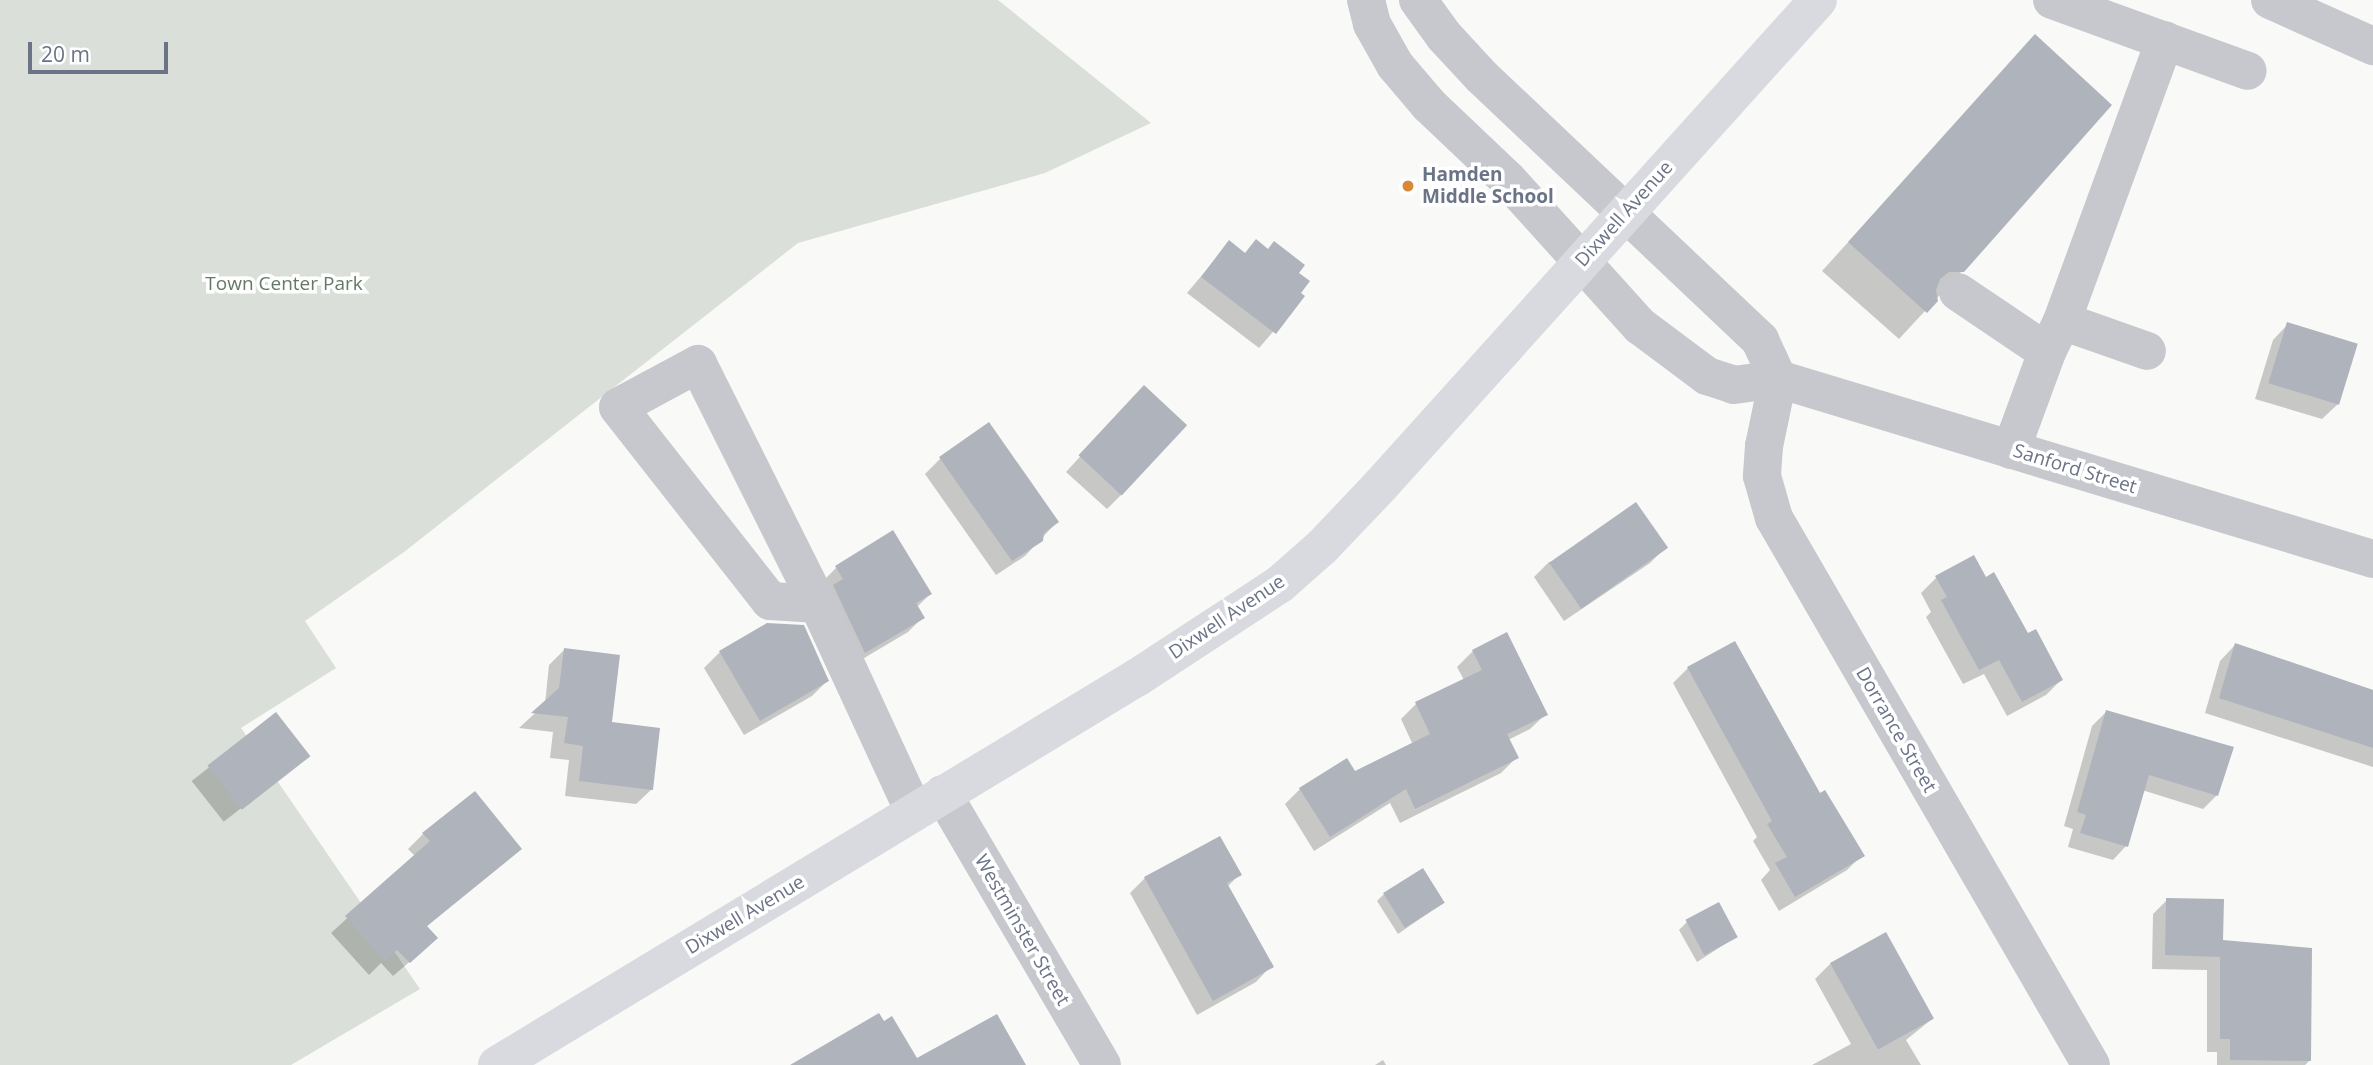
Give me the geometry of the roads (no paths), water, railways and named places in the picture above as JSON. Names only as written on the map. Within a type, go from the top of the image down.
[{"type":"main road","name":"Dixwell Avenue","points":[[497,1065],[1138,677],[1280,584],[1322,547],[1380,486],[1818,0]]},
{"type":"street","name":"Sanford Street","points":[[1366,0],[1372,24],[1395,65],[1429,105],[1508,180],[1640,326],[1706,376],[1734,385],[1778,379],[2373,559]]},
{"type":"street","points":[[1418,0],[1444,36],[1482,76],[1760,340],[1778,379]]},
{"type":"street","points":[[2052,0],[2248,71]]},
{"type":"street","points":[[2270,0],[2373,46]]},
{"type":"street","points":[[2011,450],[2165,40]]},
{"type":"street","points":[[1958,292],[2054,336],[2147,351]]},
{"type":"street","name":"Westminster Street","points":[[818,604],[770,601],[618,407],[698,364],[818,604],[929,803],[1101,1065]]},
{"type":"street","name":"Dorrance Street","points":[[1778,379],[1764,446],[1762,477],[1774,518],[2091,1065]]},
{"type":"place","name":"Hamden Middle School","points":[[1408,186]]},
{"type":"park label","name":"Town Center Park","points":[[284,284]]}]
